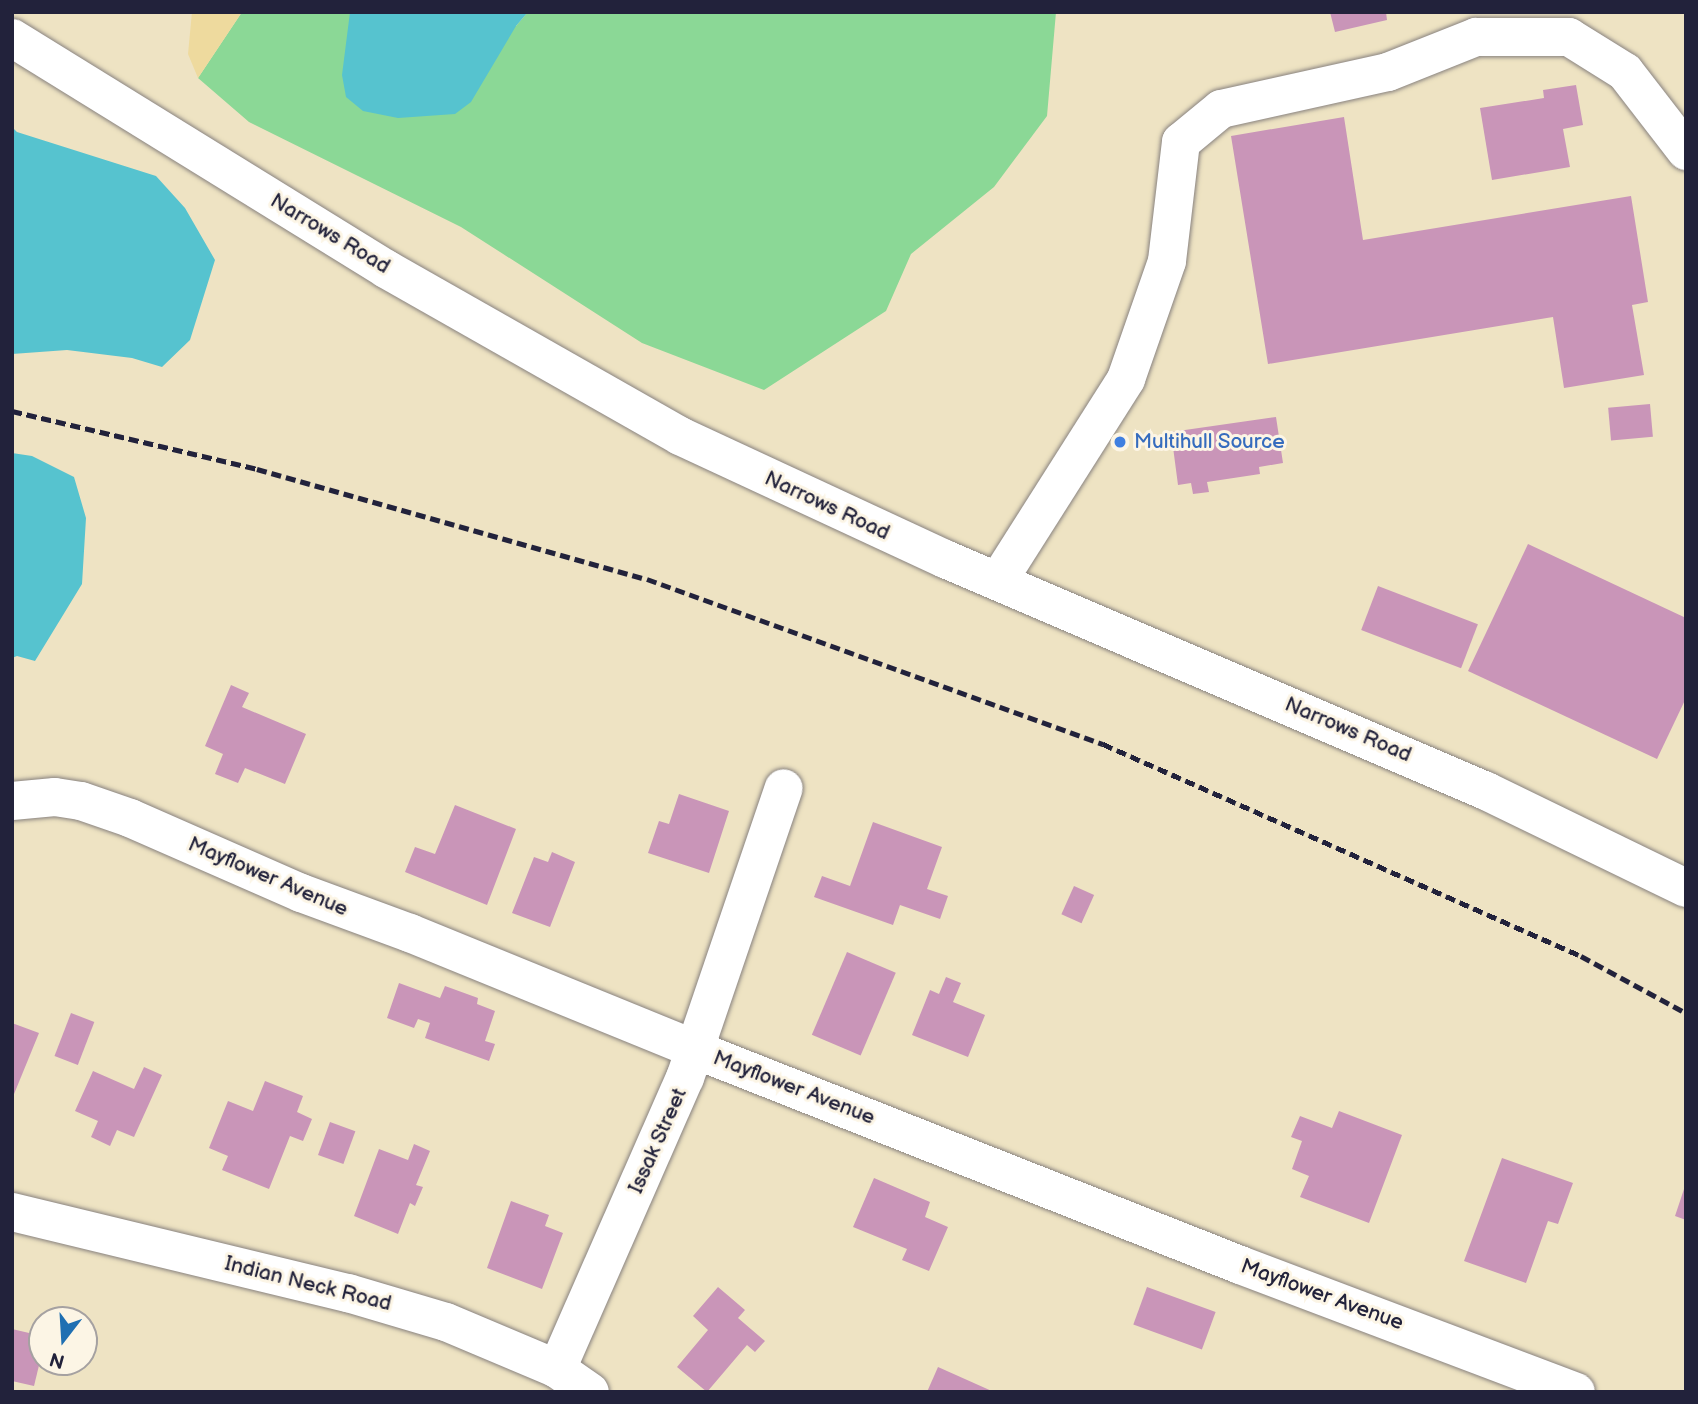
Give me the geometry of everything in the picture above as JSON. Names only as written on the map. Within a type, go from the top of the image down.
[{"type":"street","points":[[998,581],[1126,379],[1167,261],[1181,142],[1221,109],[1388,72],[1476,37],[1569,37],[1625,72],[1686,150]]},
{"type":"street","name":"Narrows Road","points":[[12,38],[333,237],[606,396],[792,490],[1371,740],[1686,887]]},
{"type":"street","name":"Issak Street","points":[[558,1369],[696,1050],[784,788]]},
{"type":"street","name":"Mayflower Avenue","points":[[12,801],[55,797],[106,809],[301,893],[410,933],[696,1050],[1240,1265],[1576,1392]]},
{"type":"street","name":"Indian Neck Road","points":[[12,1212],[360,1296],[493,1339],[558,1369],[590,1392]]},
{"type":"green space","points":[[242,12],[350,12],[516,26],[528,12],[1056,12],[1047,116],[994,187],[911,254],[886,311],[764,390],[642,343],[461,227],[249,122],[198,78]]},
{"type":"sand","points":[[192,12],[242,12],[198,78],[188,54]]},
{"type":"water","points":[[350,12],[528,12],[516,26],[471,102],[455,114],[398,118],[363,111],[346,97],[342,75]]},
{"type":"water","points":[[12,127],[17,132],[156,176],[185,208],[215,260],[190,340],[162,367],[132,358],[67,350],[12,354]]},
{"type":"water","points":[[12,453],[32,456],[74,477],[86,518],[82,584],[35,661],[17,656],[12,658]]},
{"type":"building","points":[[1330,12],[1386,12],[1387,20],[1335,32]]},
{"type":"building","points":[[1576,85],[1583,125],[1563,129],[1570,167],[1492,180],[1480,108],[1544,98],[1543,90]]},
{"type":"building","points":[[1344,117],[1363,240],[1631,196],[1648,302],[1632,305],[1644,375],[1564,388],[1553,317],[1268,364],[1231,136]]},
{"type":"building","points":[[1650,404],[1653,437],[1611,441],[1608,408]]},
{"type":"building","points":[[1276,417],[1283,463],[1259,467],[1260,474],[1207,482],[1209,492],[1193,494],[1191,483],[1178,485],[1171,432]]},
{"type":"building","points":[[1528,544],[1686,618],[1686,698],[1657,759],[1468,671]]},
{"type":"building","points":[[1378,586],[1478,624],[1461,668],[1361,630]]},
{"type":"building","points":[[231,685],[249,693],[242,707],[306,734],[285,784],[245,768],[238,783],[215,774],[223,754],[205,746]]},
{"type":"building","points":[[679,794],[729,811],[709,873],[648,853],[659,821],[669,824]]},
{"type":"building","points":[[455,805],[516,829],[487,905],[405,872],[415,847],[435,854]]},
{"type":"building","points":[[873,822],[942,847],[927,889],[948,896],[940,919],[900,905],[893,925],[814,897],[822,876],[850,886]]},
{"type":"building","points":[[552,852],[575,862],[550,927],[512,913],[534,857],[548,862]]},
{"type":"building","points":[[1074,886],[1094,895],[1081,923],[1061,914]]},
{"type":"building","points":[[847,952],[896,973],[861,1056],[812,1035]]},
{"type":"building","points":[[946,977],[961,983],[953,1002],[985,1015],[968,1057],[912,1035],[930,990],[939,994]]},
{"type":"building","points":[[399,983],[440,998],[445,986],[478,998],[477,1004],[495,1011],[485,1041],[495,1044],[489,1061],[425,1038],[430,1023],[418,1019],[414,1028],[387,1018]]},
{"type":"building","points":[[71,1013],[94,1022],[78,1065],[55,1056]]},
{"type":"building","points":[[12,1023],[39,1033],[12,1099]]},
{"type":"building","points":[[144,1067],[162,1075],[134,1137],[117,1130],[110,1146],[91,1137],[98,1121],[75,1111],[93,1071],[134,1089]]},
{"type":"building","points":[[265,1081],[303,1096],[297,1112],[312,1119],[303,1141],[290,1136],[269,1189],[222,1170],[228,1156],[209,1148],[228,1101],[253,1111]]},
{"type":"building","points":[[1339,1111],[1402,1135],[1369,1223],[1300,1197],[1309,1176],[1292,1169],[1302,1141],[1291,1137],[1300,1116],[1332,1128]]},
{"type":"building","points":[[330,1122],[355,1131],[343,1164],[318,1155]]},
{"type":"building","points":[[414,1144],[430,1151],[416,1185],[423,1187],[415,1206],[410,1203],[398,1234],[354,1216],[379,1149],[408,1160]]},
{"type":"building","points":[[1502,1158],[1573,1183],[1558,1224],[1548,1221],[1526,1283],[1464,1261]]},
{"type":"building","points":[[874,1178],[930,1202],[925,1217],[948,1227],[929,1271],[902,1260],[907,1249],[853,1227]]},
{"type":"building","points":[[1686,1186],[1686,1220],[1675,1216]]},
{"type":"building","points":[[511,1201],[549,1215],[545,1226],[563,1233],[542,1289],[487,1268]]},
{"type":"building","points":[[718,1287],[745,1310],[738,1318],[765,1341],[755,1352],[747,1345],[707,1392],[677,1367],[708,1330],[693,1316]]},
{"type":"building","points":[[1147,1287],[1216,1312],[1202,1350],[1133,1325]]},
{"type":"building","points":[[12,1329],[28,1333],[28,1376],[36,1376],[34,1386],[12,1381]]},
{"type":"building","points":[[938,1367],[994,1392],[927,1392]]},
{"type":"railway","points":[[12,411],[257,469],[647,579],[1103,744],[1581,956],[1686,1013]]},
{"type":"place","name":"Multihull Source","points":[[1120,442]]}]
